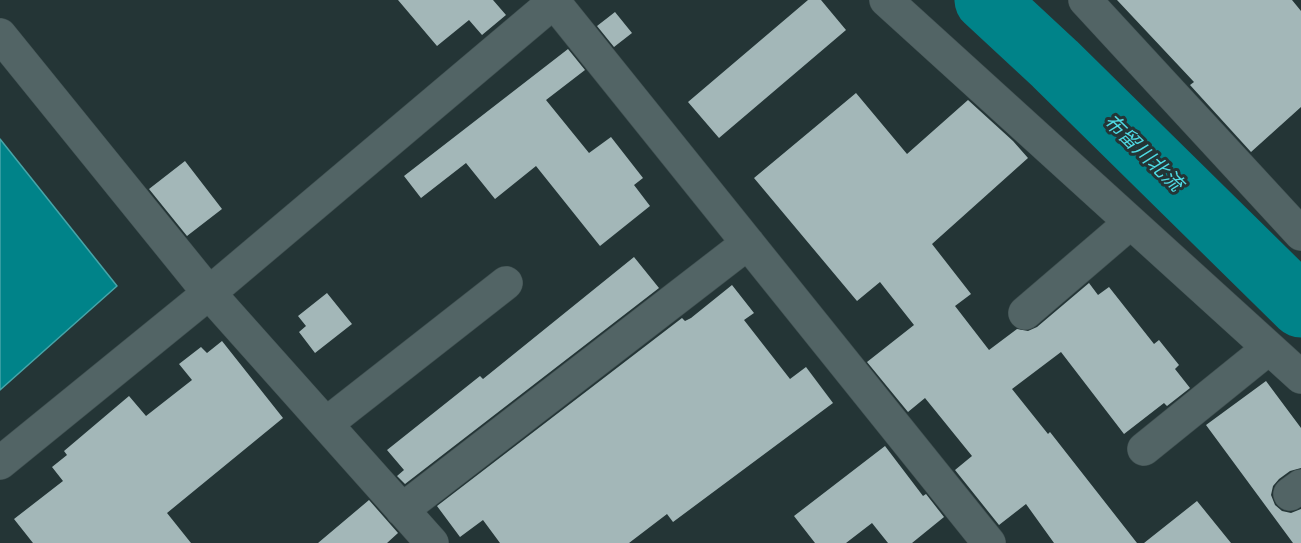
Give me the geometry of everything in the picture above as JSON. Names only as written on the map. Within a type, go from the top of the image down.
[{"type":"street","points":[[886,0],[1301,377]]},
{"type":"street","points":[[1085,0],[1301,234]]},
{"type":"street","points":[[0,463],[209,293],[555,1],[980,540]]},
{"type":"street","points":[[0,35],[209,293],[432,543]]},
{"type":"street","points":[[1024,313],[1130,224]]},
{"type":"street","points":[[402,510],[748,243]]},
{"type":"street","points":[[326,424],[506,283]]},
{"type":"street","points":[[1143,449],[1269,348]]},
{"type":"water","points":[[0,139],[117,286],[0,390]]},
{"type":"building","points":[[398,0],[493,0],[506,15],[482,35],[469,20],[437,46]]},
{"type":"building","points":[[808,0],[821,0],[846,30],[719,138],[688,102]]},
{"type":"building","points":[[1117,0],[1292,0],[1301,11],[1301,107],[1251,152],[1190,85],[1194,82]]},
{"type":"building","points":[[615,12],[632,33],[614,47],[597,26]]},
{"type":"building","points":[[568,49],[585,70],[546,100],[589,153],[611,137],[643,178],[634,185],[650,206],[600,246],[536,166],[495,199],[466,163],[421,198],[404,176]]},
{"type":"building","points":[[856,93],[907,154],[968,100],[1028,158],[932,244],[971,294],[955,306],[989,350],[1017,329],[1028,331],[1037,327],[1089,283],[1098,295],[1109,287],[1154,344],[1159,340],[1179,365],[1175,369],[1190,388],[1167,406],[1164,403],[1124,434],[1061,352],[1012,389],[1048,434],[1050,432],[1137,543],[1054,543],[1026,504],[999,525],[955,470],[972,456],[925,398],[908,412],[867,362],[914,325],[880,282],[857,301],[754,178]]},
{"type":"building","points":[[185,161],[222,209],[187,236],[149,189]]},
{"type":"building","points":[[634,257],[659,288],[405,484],[397,476],[404,470],[387,450],[480,376],[483,379]]},
{"type":"building","points":[[732,285],[754,313],[744,320],[790,379],[806,367],[833,403],[673,522],[667,514],[629,543],[500,543],[483,520],[460,537],[437,506],[682,318],[685,321],[691,318]]},
{"type":"building","points":[[327,293],[352,324],[315,353],[299,332],[306,326],[298,316]]},
{"type":"building","points":[[222,341],[283,418],[167,513],[191,543],[33,543],[14,519],[63,481],[52,467],[67,455],[64,451],[129,396],[146,416],[192,380],[179,364],[201,347],[207,353]]},
{"type":"building","points":[[1266,381],[1301,428],[1301,468],[1290,471],[1279,479],[1273,486],[1271,495],[1275,505],[1282,511],[1291,513],[1301,509],[1301,543],[1293,543],[1206,425]]},
{"type":"building","points":[[885,446],[923,496],[926,494],[944,517],[912,543],[888,543],[872,523],[846,543],[815,543],[794,516]]},
{"type":"building","points":[[369,500],[398,533],[387,543],[318,543]]},
{"type":"building","points":[[1197,501],[1231,543],[1144,543]]},
{"type":"waterway","name":"布留川北流","points":[[986,0],[1055,64],[1301,306]]}]
